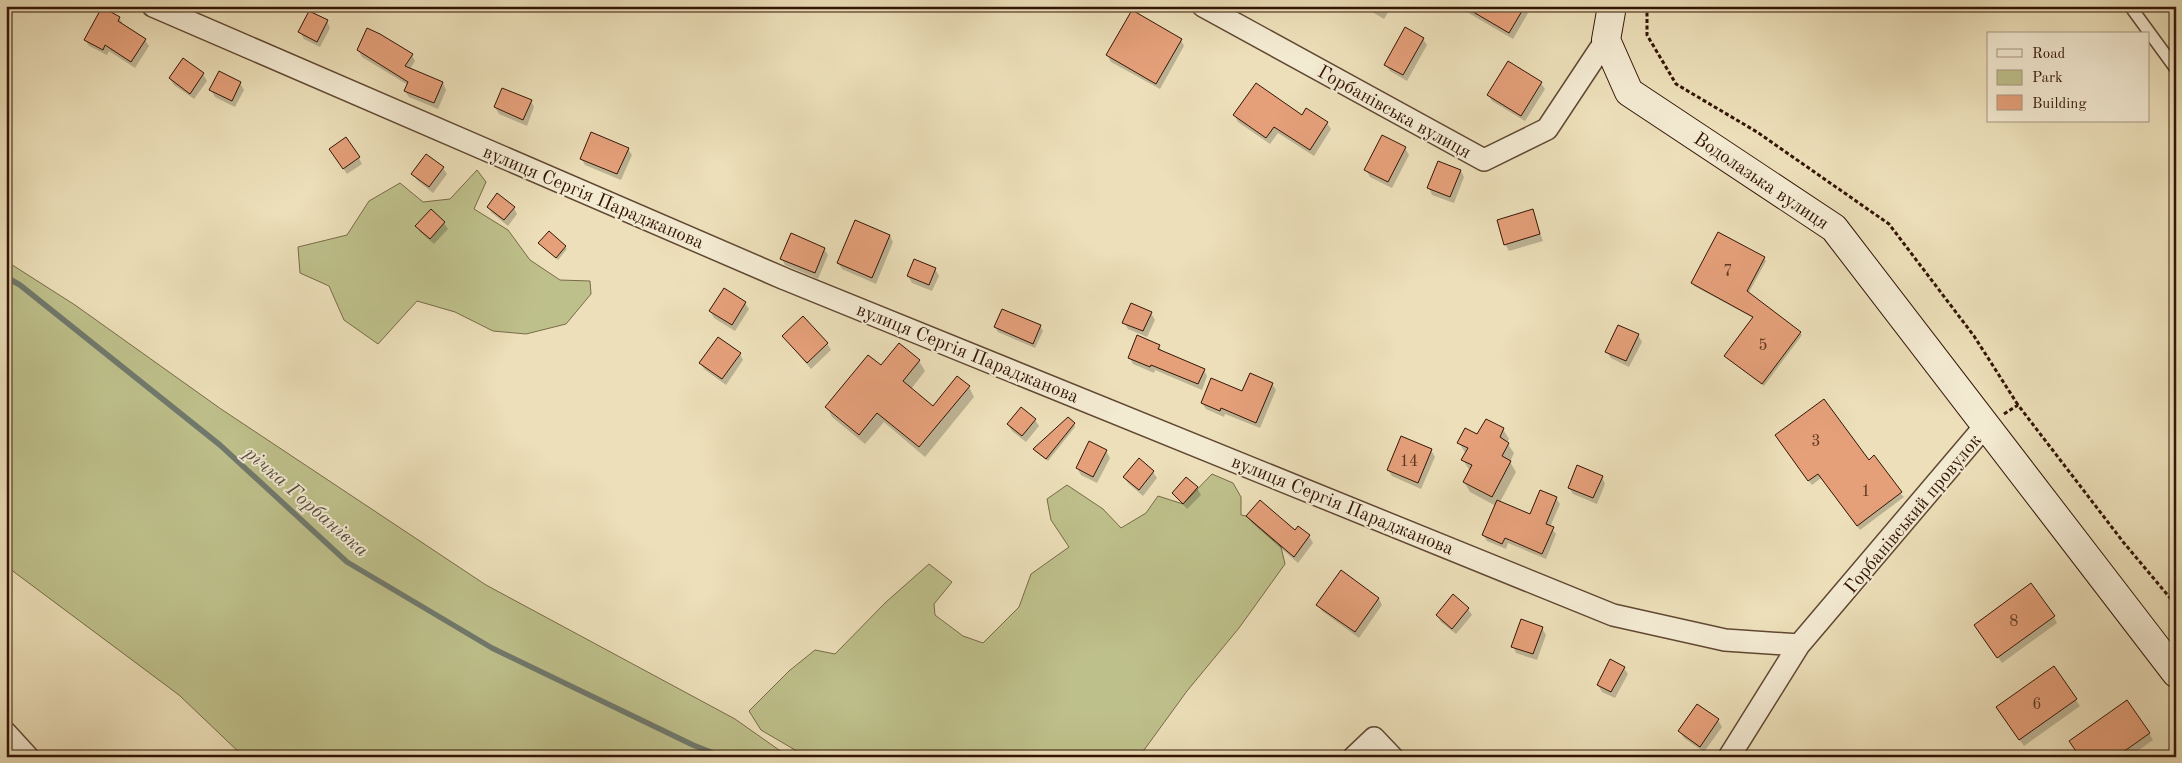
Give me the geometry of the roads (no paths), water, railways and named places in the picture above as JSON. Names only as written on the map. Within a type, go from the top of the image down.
[{"type":"street","name":"вулиця Сергія Параджанова","points":[[153,6],[785,279],[1613,615],[1725,640],[1799,645]]},
{"type":"street","name":"Горбанівська вулиця","points":[[1203,6],[1484,160],[1547,129],[1606,40]]},
{"type":"street","points":[[1606,40],[1612,6]]},
{"type":"street","name":"Водолазька вулиця","points":[[1606,40],[1630,92],[1834,228],[1985,426]]},
{"type":"street","name":"Горбанівський провулок","points":[[1729,757],[1799,645],[1985,426],[2176,673]]},
{"type":"street","points":[[6,733],[28,757]]},
{"type":"street","points":[[1354,757],[1374,738],[1392,757]]},
{"type":"lane","points":[[2130,6],[2149,32]]},
{"type":"lane","points":[[2150,33],[2176,69]]},
{"type":"waterway","name":"річка Горбанівка","points":[[6,277],[20,285],[220,445],[347,562],[492,648],[693,745],[723,757]]}]
